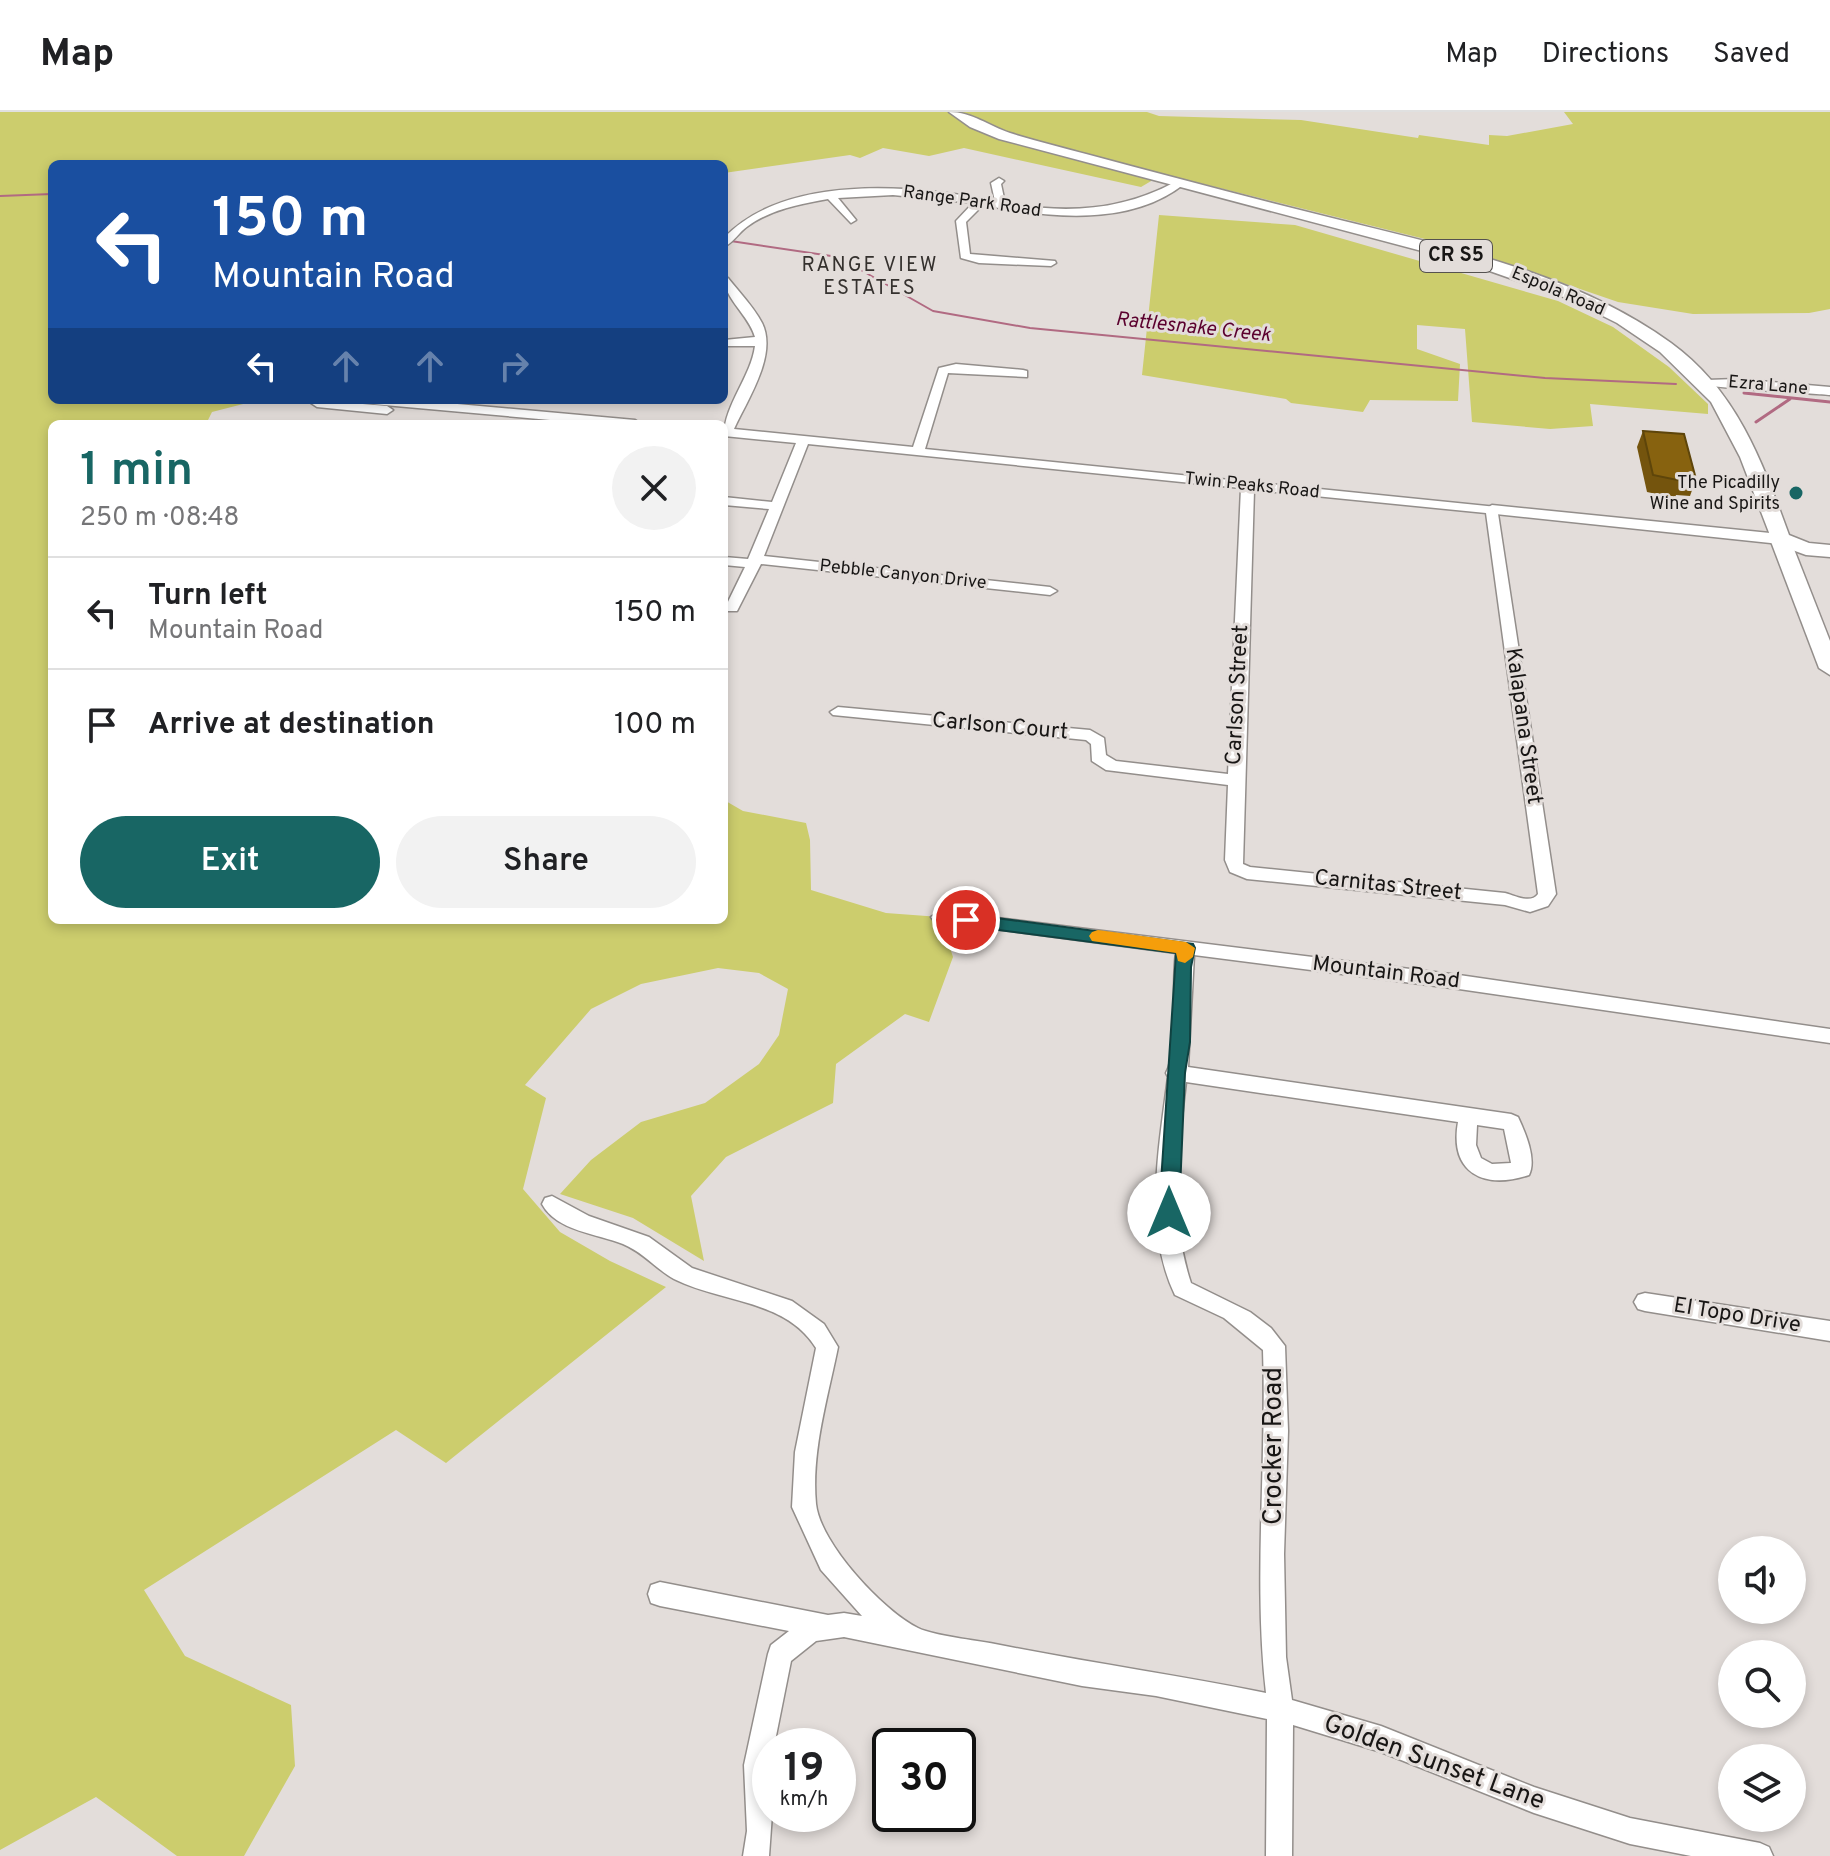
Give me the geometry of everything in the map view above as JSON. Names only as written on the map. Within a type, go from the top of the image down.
[{"type":"main road","name":"Espola Road","points":[[956,112],[1004,136],[1463,258],[1531,279],[1598,307],[1637,329],[1681,360],[1707,384],[1742,442],[1830,668]]},
{"type":"main road","name":"Twin Peaks Road","points":[[1780,539],[1830,540]]},
{"type":"main road","name":"Twin Peaks Road","points":[[1780,539],[1806,549],[1830,551]]},
{"type":"street","points":[[999,181],[996,183],[1001,207]]},
{"type":"street","name":"Range Park Road","points":[[728,240],[744,224],[765,212],[831,196],[895,192],[949,196],[1001,207],[1056,213],[1108,210],[1148,200],[1179,184]]},
{"type":"street","points":[[831,196],[851,220]]},
{"type":"street","points":[[979,203],[961,221],[965,256],[979,260],[1051,263]]},
{"type":"street","points":[[728,285],[758,326],[761,342],[759,357],[728,425]]},
{"type":"street","points":[[728,343],[761,342]]},
{"type":"street","points":[[918,450],[943,371],[956,368],[1023,374]]},
{"type":"street","name":"Ezra Lane","points":[[1707,384],[1736,383],[1830,391]]},
{"type":"street","points":[[327,404],[432,414],[477,410]]},
{"type":"street","points":[[415,404],[590,420]]},
{"type":"street","name":"Twin Peaks Road","points":[[728,432],[1780,539]]},
{"type":"street","points":[[732,608],[803,440]]},
{"type":"street","name":"Carlson Street","points":[[1248,485],[1233,860],[1236,868],[1247,873],[1271,873]]},
{"type":"street","points":[[728,501],[777,506]]},
{"type":"street","name":"Kalapana Street","points":[[1492,510],[1547,894],[1542,902],[1530,906],[1505,899]]},
{"type":"street","name":"Pebble Canyon Drive","points":[[728,561],[754,561],[1050,591]]},
{"type":"street","name":"Carlson Court","points":[[838,712],[1090,735],[1099,742],[1098,757],[1112,766],[1234,780]]},
{"type":"street","name":"Carnitas Street","points":[[1271,873],[1505,899]]},
{"type":"street","name":"Mountain Road","points":[[940,917],[1459,982],[1830,1036]]},
{"type":"street","name":"Crocker Road","points":[[1186,948],[1182,967],[1181,1042],[1175,1073],[1168,1188],[1171,1261],[1182,1289],[1221,1304],[1250,1320],[1274,1346],[1277,1431],[1272,1554],[1274,1657],[1280,1709],[1279,1856]]},
{"type":"street","points":[[1175,1073],[1469,1116]]},
{"type":"street","points":[[552,1204],[567,1217],[593,1229],[640,1241],[682,1273],[779,1305],[808,1318],[827,1347],[806,1452],[804,1507],[829,1562],[875,1613],[917,1641]]},
{"type":"street","name":"El Topo Drive","points":[[1645,1302],[1830,1331]]},
{"type":"street","name":"Golden Sunset Lane","points":[[660,1594],[825,1626],[844,1625],[1082,1674],[1156,1683],[1280,1709],[1381,1739],[1534,1800],[1630,1831],[1760,1856]]},
{"type":"street","points":[[756,1856],[760,1831],[757,1765],[780,1654],[811,1630],[825,1626]]},
{"type":"shaded area","points":[[0,112],[1147,112],[1159,116],[1301,120],[1418,138],[1419,135],[1489,145],[1489,135],[1507,136],[1573,124],[1564,112],[1830,112],[1830,309],[1809,313],[1693,314],[1618,302],[1461,248],[1163,174],[1141,187],[964,148],[929,156],[883,148],[860,158],[850,155],[728,172],[728,160],[48,160],[48,404],[243,404],[212,412],[208,420],[48,420],[48,924],[728,924],[728,802],[743,811],[806,823],[810,840],[811,890],[886,913],[940,917],[953,957],[929,1022],[905,1014],[836,1064],[833,1103],[726,1157],[691,1196],[704,1261],[633,1218],[560,1194],[591,1160],[641,1122],[705,1103],[759,1064],[779,1035],[788,989],[759,973],[718,968],[641,984],[591,1009],[525,1085],[546,1098],[523,1189],[560,1232],[610,1261],[666,1287],[446,1463],[396,1430],[144,1590],[185,1656],[291,1705],[295,1766],[244,1856],[177,1856],[96,1797],[0,1850]]},
{"type":"shaded area","points":[[1159,215],[1295,225],[1558,301],[1613,327],[1669,367],[1708,404],[1708,414],[1590,404],[1593,426],[1550,429],[1472,422],[1465,329],[1417,325],[1417,349],[1460,364],[1458,401],[1370,400],[1363,412],[1291,403],[1286,399],[1142,375]]},
{"type":"building","points":[[1643,431],[1684,434],[1696,479],[1681,477],[1682,481],[1653,475]]},
{"type":"waterway","name":"Rattlesnake Creek","points":[[0,196],[48,194]]},
{"type":"waterway","name":"Rattlesnake Creek","points":[[728,241],[838,257],[933,311],[1030,328],[1545,378],[1676,384]]},
{"type":"waterway","name":"Rattlesnake Creek","points":[[1744,393],[1830,402]]},
{"type":"waterway","points":[[1756,422],[1790,399]]},
{"type":"slow traffic","points":[[1098,936],[1186,948],[1185,957]]},
{"type":"place","name":"The Picadilly Wine and Spirits","points":[[1796,493]]},
{"type":"district","name":"RANGE VIEW ESTATES","points":[[870,278]]},
{"type":"route","points":[[966,920],[1186,948],[1182,967],[1181,1042],[1175,1073],[1169,1213]]}]
